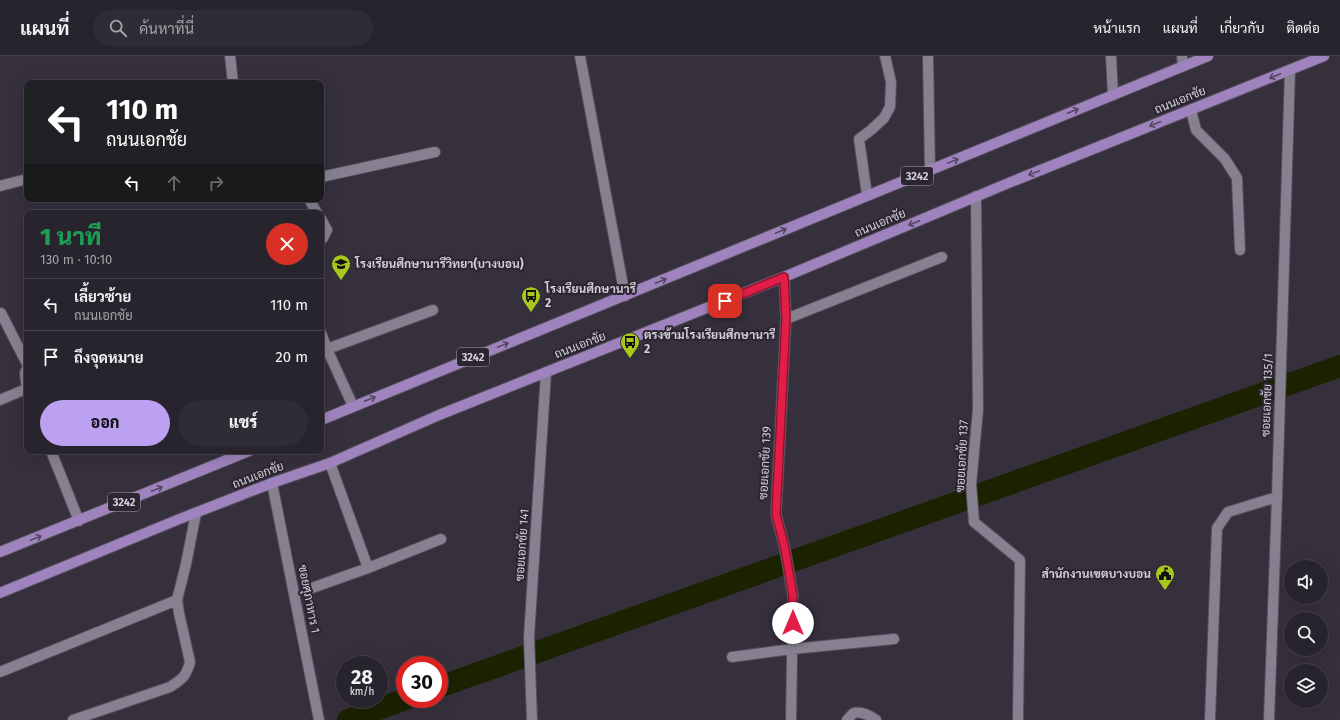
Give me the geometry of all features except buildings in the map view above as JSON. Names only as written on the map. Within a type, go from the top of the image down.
[{"type":"main road","name":"3242","points":[[324,419],[1113,95],[1182,61],[1208,56]]},
{"type":"main road","name":"ถนนเอกชัย","points":[[0,593],[272,483],[330,463],[439,415],[784,277],[976,196],[1324,56]]},
{"type":"main road","name":"ถนนเอกชัย","points":[[0,552],[242,454]]},
{"type":"street","points":[[230,56],[233,80]]},
{"type":"street","points":[[580,56],[625,296]]},
{"type":"street","points":[[867,195],[858,142],[861,137],[884,118],[890,107],[891,82],[885,56]]},
{"type":"street","points":[[928,56],[930,170]]},
{"type":"street","points":[[1111,56],[1113,95]]},
{"type":"street","name":"ซอยเอกชัย 135/1","points":[[1269,720],[1290,70]]},
{"type":"street","points":[[1190,110],[1196,130],[1225,159],[1237,178],[1240,250]]},
{"type":"street","points":[[324,176],[435,152]]},
{"type":"street","points":[[0,186],[24,180]]},
{"type":"street","name":"ซอยเอกชัย 137","points":[[976,196],[978,410],[971,484],[974,522],[1020,560],[1018,720]]},
{"type":"street","points":[[324,224],[327,230],[324,238]]},
{"type":"street","points":[[786,319],[942,257]]},
{"type":"street","name":"ซอยเอกชัย 139","points":[[784,277],[786,319],[776,514],[785,549],[793,596],[791,720]]},
{"type":"street","points":[[327,349],[433,310]]},
{"type":"street","points":[[1,313],[24,358]]},
{"type":"street","points":[[324,341],[353,406]]},
{"type":"street","name":"ซอยเอกชัย 141","points":[[532,720],[529,637],[546,372]]},
{"type":"street","points":[[0,400],[24,391]]},
{"type":"street","points":[[52,454],[79,521]]},
{"type":"street","points":[[330,463],[368,568]]},
{"type":"street","name":"ซอยศุภาหาร 1","points":[[272,483],[319,720]]},
{"type":"street","points":[[1210,720],[1217,528],[1228,512],[1277,497]]},
{"type":"street","points":[[73,720],[170,687],[184,678],[190,662],[177,600],[196,513]]},
{"type":"street","points":[[309,589],[441,540]]},
{"type":"street","points":[[0,672],[177,600]]},
{"type":"street","points":[[732,657],[792,649],[894,639]]},
{"type":"street","points":[[847,720],[854,713],[861,713],[876,720]]},
{"type":"waterway","points":[[448,684],[1340,366]]},
{"type":"waterway","points":[[348,720],[396,703]]},
{"type":"place","name":"โรงเรียนศึกษานารีวิทยา(บางบอน)","points":[[341,281]]},
{"type":"place","name":"โรงเรียนศึกษานารี 2","points":[[531,313]]},
{"type":"place","name":"ตรงข้ามโรงเรียนศึกษานารี 2","points":[[630,359]]},
{"type":"place","name":"สำนักงานเขตบางบอน","points":[[1165,591]]},
{"type":"route","points":[[725,301],[784,277],[786,319],[776,514],[785,549],[793,596],[793,623]]}]
